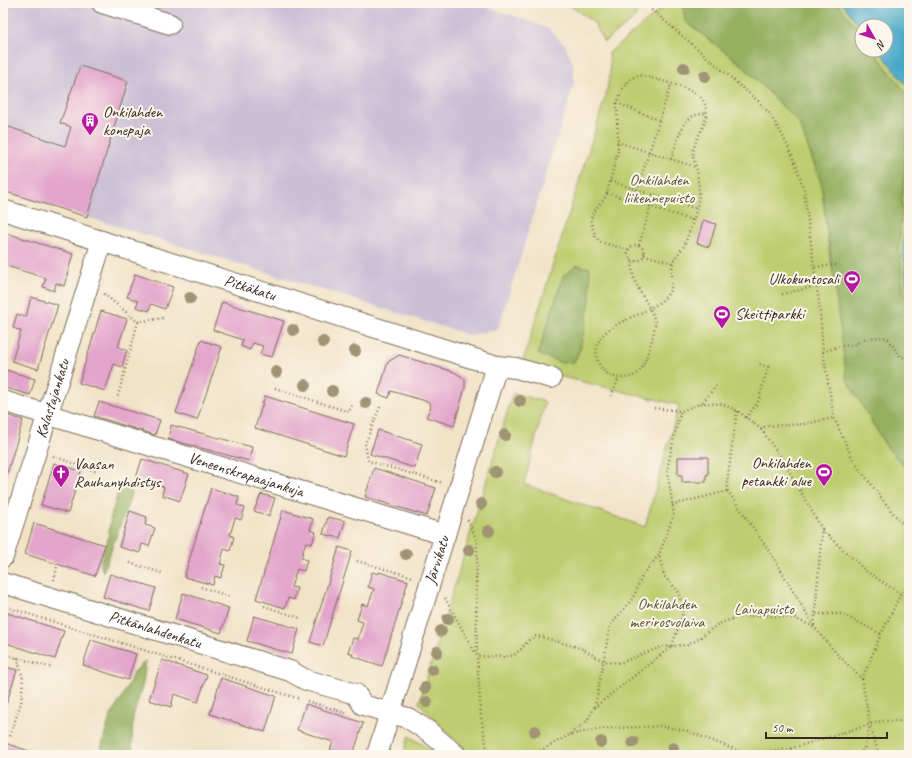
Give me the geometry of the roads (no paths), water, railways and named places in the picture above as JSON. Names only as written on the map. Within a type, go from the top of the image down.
[{"type":"street","points":[[102,3],[170,24]]},
{"type":"street","name":"Pitkäkatu","points":[[3,210],[497,366],[516,368],[551,378]]},
{"type":"street","name":"Kalastajankatu","points":[[3,557],[102,241]]},
{"type":"street","name":"Järvikatu","points":[[377,755],[497,366]]},
{"type":"street","name":"Veneenskrapaajankuja","points":[[3,401],[46,416],[445,535]]},
{"type":"street","name":"Pitkänlahdenkatu","points":[[3,583],[290,671],[306,680],[356,694],[363,705],[390,712]]},
{"type":"street","points":[[390,712],[408,718],[428,731],[456,755]]},
{"type":"water","points":[[842,3],[909,3],[909,89],[885,58],[894,58],[894,18],[854,19]]},
{"type":"water","points":[[909,172],[909,316],[903,245]]},
{"type":"place","name":"Onkilahden konepaja","points":[[90,136]]},
{"type":"place","name":"Ulkokuntosali","points":[[852,294]]},
{"type":"place","name":"Skeittiparkki","points":[[722,329]]},
{"type":"place","name":"Onkilahden petankki alue","points":[[824,487]]},
{"type":"place","name":"Vaasan Rauhanyhdistys","points":[[61,488]]},
{"type":"park label","name":"Onkilahden liikennepuisto","points":[[659,189]]},
{"type":"park label","name":"Laivapuisto","points":[[764,609]]},
{"type":"park label","name":"Onkilahden merirosvolaiva","points":[[667,613]]}]
